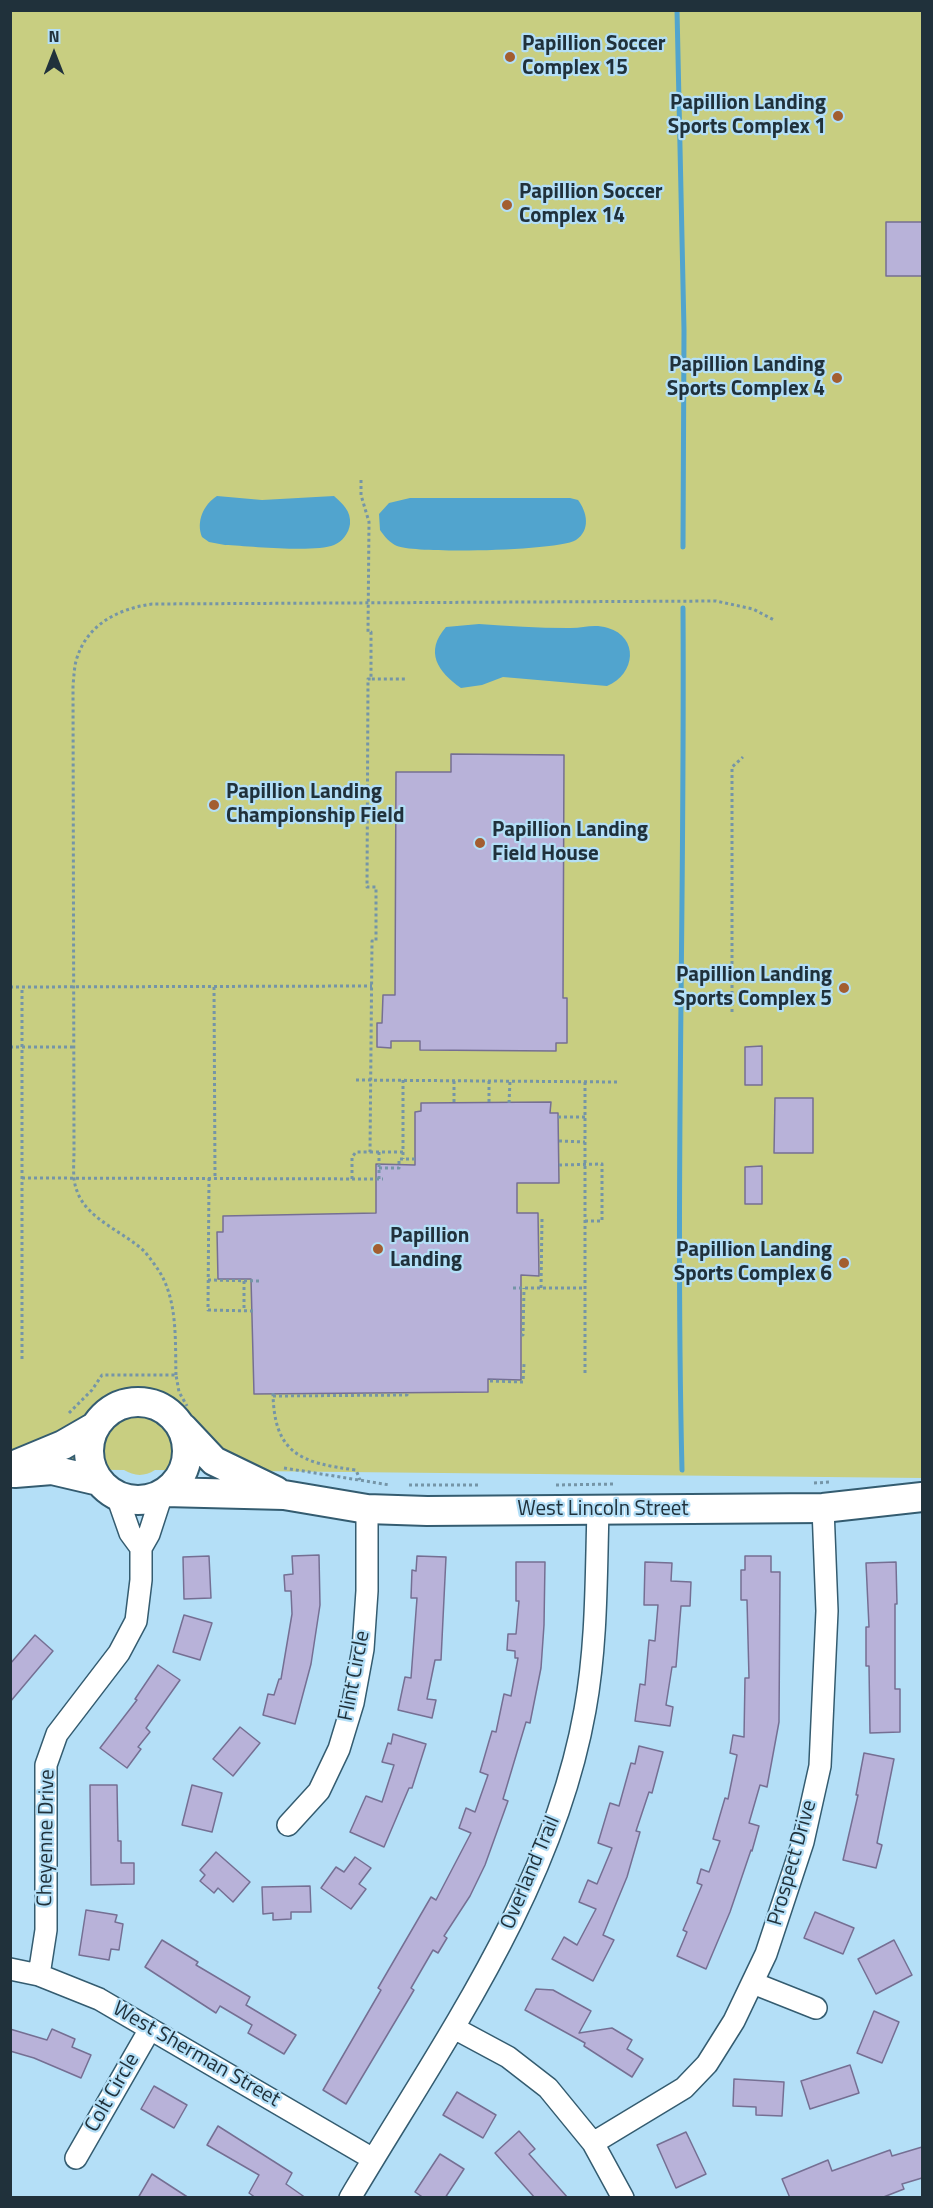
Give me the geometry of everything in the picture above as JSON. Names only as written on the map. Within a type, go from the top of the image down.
[{"type":"street","points":[[10,1473],[52,1470],[140,1500],[152,1498],[164,1493],[180,1476],[185,1465],[186,1419],[156,1406],[134,1402],[112,1409],[103,1416],[96,1426],[88,1448],[93,1471],[108,1488]]},
{"type":"street","name":"West Lincoln Street","points":[[186,1419],[214,1461],[367,1509],[427,1511],[823,1508],[922,1497]]},
{"type":"street","points":[[10,1467],[63,1445],[96,1426]]},
{"type":"street","name":"West Lincoln Street","points":[[164,1493],[283,1481]]},
{"type":"street","name":"Cheyenne Drive","points":[[108,1488],[130,1533],[141,1548]]},
{"type":"street","name":"Cheyenne Drive","points":[[39,1975],[46,1930],[46,1765],[57,1734],[119,1653],[136,1621],[141,1580],[141,1548],[149,1534],[164,1493]]},
{"type":"street","name":"Prospect Drive","points":[[594,2143],[684,2088],[707,2064],[734,2021],[766,1954],[803,1842],[820,1766],[827,1611],[823,1508]]},
{"type":"street","name":"Flint Circle","points":[[288,1825],[319,1791],[339,1749],[353,1702],[364,1637],[367,1591],[367,1509]]},
{"type":"street","name":"Overland Trail","points":[[350,2198],[454,2028],[507,1930],[543,1852],[571,1772],[585,1709],[596,1617],[598,1510]]},
{"type":"street","name":"West Sherman Street","points":[[10,1969],[39,1975],[99,1999],[373,2159]]},
{"type":"street","points":[[753,1983],[816,2008]]},
{"type":"street","points":[[454,2028],[508,2057],[548,2088],[594,2143],[623,2198]]},
{"type":"street","name":"Colt Circle","points":[[76,2158],[150,2029]]},
{"type":"path","points":[[361,480],[362,495],[369,522],[368,632],[371,632],[371,679],[368,679],[367,887],[376,887],[376,941],[372,941],[370,1152]]},
{"type":"path","points":[[186,1419],[176,1375],[174,1316],[160,1273],[146,1253],[97,1216],[83,1202],[76,1190],[74,685],[76,661],[88,637],[109,616],[132,607],[152,604],[716,601],[753,609],[774,620]]},
{"type":"path","points":[[371,679],[406,680]]},
{"type":"path","points":[[732,1012],[732,767],[743,757]]},
{"type":"path","points":[[10,987],[372,986]]},
{"type":"path","points":[[22,987],[22,1359]]},
{"type":"path","points":[[214,987],[215,1178]]},
{"type":"path","points":[[10,1047],[74,1047]]},
{"type":"path","points":[[356,1080],[618,1082]]},
{"type":"path","points":[[402,1080],[403,1158]]},
{"type":"path","points":[[454,1081],[454,1103]]},
{"type":"path","points":[[489,1081],[489,1103]]},
{"type":"path","points":[[509,1103],[510,1081]]},
{"type":"path","points":[[585,1082],[585,1374]]},
{"type":"path","points":[[558,1117],[585,1117]]},
{"type":"path","points":[[559,1141],[585,1142]]},
{"type":"path","points":[[352,1179],[352,1157],[357,1152],[403,1152]]},
{"type":"path","points":[[22,1178],[381,1179],[379,1152]]},
{"type":"path","points":[[379,1168],[399,1168],[399,1158],[415,1158]]},
{"type":"path","points":[[559,1165],[602,1164],[602,1221],[585,1221]]},
{"type":"path","points":[[209,1178],[208,1310],[254,1311]]},
{"type":"path","points":[[541,1288],[542,1219]]},
{"type":"path","points":[[208,1280],[260,1281]]},
{"type":"path","points":[[244,1281],[244,1311]]},
{"type":"path","points":[[513,1288],[585,1288]]},
{"type":"path","points":[[521,1335],[523,1335],[524,1288]]},
{"type":"path","points":[[490,1381],[523,1382],[524,1364]]},
{"type":"path","points":[[64,1418],[92,1390],[102,1375],[176,1375]]},
{"type":"path","points":[[360,1480],[356,1470],[315,1463],[285,1445],[277,1429],[273,1395],[407,1395],[407,1393]]},
{"type":"path","points":[[283,1481],[360,1480],[393,1485]]},
{"type":"path","points":[[809,1483],[842,1481]]},
{"type":"path","points":[[553,1485],[622,1484]]},
{"type":"path","points":[[404,1485],[485,1485]]},
{"type":"green space","name":"Papillion Landing","points":[[11,11],[922,11],[922,1478],[155,1470],[139,1475],[124,1470],[11,1469]]},
{"type":"water","points":[[217,496],[262,500],[334,496],[348,512],[349,527],[347,534],[340,542],[312,549],[225,545],[209,542],[202,537],[200,520],[208,504]]},
{"type":"water","points":[[410,498],[570,498],[578,500],[581,505],[586,526],[576,540],[543,547],[458,551],[397,546],[380,530],[379,514],[389,503]]},
{"type":"water","points":[[479,624],[608,628],[625,639],[629,647],[628,665],[617,680],[607,686],[503,677],[482,685],[461,688],[440,668],[435,653],[436,645],[446,627]]},
{"type":"building","points":[[886,222],[922,222],[922,276],[886,276]]},
{"type":"building","name":"Papillion Landing Field House","points":[[451,754],[564,755],[563,998],[567,998],[567,1043],[556,1043],[556,1051],[420,1050],[420,1041],[391,1041],[391,1048],[377,1047],[377,1023],[382,1023],[383,995],[395,995],[396,772],[451,772]]},
{"type":"building","points":[[762,1046],[762,1085],[745,1085],[745,1047]]},
{"type":"building","points":[[775,1098],[813,1098],[813,1153],[774,1153]]},
{"type":"building","name":"Papillion Landing","points":[[551,1102],[550,1113],[558,1113],[559,1183],[517,1183],[517,1213],[538,1213],[539,1276],[521,1275],[521,1380],[488,1379],[488,1392],[254,1394],[251,1279],[218,1279],[217,1232],[223,1232],[223,1216],[376,1213],[376,1164],[415,1165],[415,1112],[421,1111],[421,1103]]},
{"type":"building","points":[[762,1166],[762,1204],[745,1204],[745,1167]]},
{"type":"building","points":[[319,1555],[320,1605],[311,1664],[295,1724],[263,1715],[268,1694],[274,1695],[279,1679],[281,1679],[292,1614],[291,1591],[285,1591],[284,1575],[293,1574],[292,1556]]},
{"type":"building","points":[[209,1556],[211,1598],[184,1599],[183,1557]]},
{"type":"building","points":[[417,1556],[446,1557],[441,1660],[435,1660],[427,1699],[436,1700],[432,1718],[398,1710],[405,1677],[411,1678],[417,1598],[411,1598],[412,1570],[416,1571]]},
{"type":"building","points":[[745,1556],[771,1556],[771,1572],[780,1572],[779,1722],[767,1787],[760,1785],[749,1823],[759,1826],[752,1851],[706,1969],[677,1956],[687,1932],[683,1930],[702,1885],[697,1883],[701,1869],[709,1872],[720,1841],[713,1839],[725,1798],[728,1799],[737,1755],[730,1753],[733,1735],[744,1737],[745,1678],[749,1678],[747,1600],[741,1600],[741,1570],[745,1570]]},
{"type":"building","points":[[516,1562],[545,1562],[544,1625],[541,1668],[530,1723],[526,1722],[503,1799],[508,1801],[485,1865],[470,1896],[444,1936],[447,1938],[438,1953],[433,1950],[411,1988],[414,1990],[346,2104],[323,2090],[381,1990],[378,1988],[431,1897],[436,1900],[471,1833],[459,1828],[466,1808],[475,1812],[488,1775],[480,1772],[492,1731],[496,1732],[504,1694],[511,1696],[518,1658],[515,1658],[515,1651],[507,1650],[508,1634],[516,1634],[519,1601],[516,1601]]},
{"type":"building","points":[[645,1562],[672,1563],[671,1581],[691,1582],[690,1606],[681,1606],[676,1667],[672,1667],[666,1705],[673,1707],[670,1726],[635,1721],[640,1684],[645,1685],[649,1640],[655,1641],[658,1605],[644,1605]]},
{"type":"building","points":[[896,1562],[895,1689],[900,1689],[900,1732],[870,1733],[869,1666],[866,1666],[866,1627],[869,1627],[866,1563]]},
{"type":"building","points":[[184,1615],[212,1623],[200,1660],[173,1652]]},
{"type":"building","points":[[35,1635],[53,1651],[10,1702],[10,1664]]},
{"type":"building","points":[[158,1665],[180,1680],[146,1728],[150,1732],[138,1747],[141,1749],[127,1768],[100,1748],[137,1700],[135,1699]]},
{"type":"building","points":[[240,1727],[260,1743],[233,1776],[213,1759]]},
{"type":"building","points":[[393,1734],[426,1744],[412,1788],[409,1788],[384,1847],[350,1832],[366,1796],[382,1802],[394,1765],[382,1762]]},
{"type":"building","points":[[639,1746],[663,1752],[652,1793],[649,1792],[636,1831],[640,1832],[627,1877],[603,1935],[614,1940],[593,1981],[552,1959],[564,1937],[577,1945],[596,1909],[579,1902],[588,1880],[597,1884],[612,1848],[598,1843],[610,1803],[619,1806],[631,1763],[635,1764]]},
{"type":"building","points":[[864,1753],[894,1759],[877,1843],[882,1845],[876,1868],[843,1860],[858,1795],[856,1795]]},
{"type":"building","points":[[90,1785],[117,1785],[118,1841],[121,1841],[121,1863],[134,1863],[134,1884],[91,1885]]},
{"type":"building","points":[[192,1785],[222,1793],[212,1832],[182,1825]]},
{"type":"building","points":[[216,1852],[250,1882],[233,1902],[218,1888],[214,1893],[200,1881],[205,1875],[200,1870]]},
{"type":"building","points":[[355,1857],[371,1868],[359,1884],[366,1889],[351,1909],[321,1888],[336,1867],[344,1872]]},
{"type":"building","points":[[310,1886],[311,1912],[291,1912],[291,1919],[273,1920],[273,1913],[263,1914],[262,1887]]},
{"type":"building","points":[[86,1910],[117,1915],[115,1922],[123,1924],[119,1950],[111,1949],[109,1960],[79,1955]]},
{"type":"building","points":[[815,1912],[854,1928],[843,1954],[804,1938]]},
{"type":"building","points":[[162,1940],[198,1962],[196,1965],[250,1997],[246,2005],[296,2035],[284,2054],[248,2033],[252,2025],[220,2006],[216,2013],[145,1967]]},
{"type":"building","points":[[894,1940],[912,1975],[876,1994],[858,1959]]},
{"type":"building","points":[[536,1989],[553,1990],[591,2011],[579,2033],[612,2028],[632,2040],[627,2049],[643,2059],[632,2077],[584,2046],[585,2043],[525,2010]]},
{"type":"building","points":[[874,2011],[899,2022],[882,2063],[857,2053]]},
{"type":"building","points":[[10,2029],[47,2040],[52,2029],[75,2039],[72,2047],[91,2055],[81,2078],[34,2058],[10,2051]]},
{"type":"building","points":[[850,2065],[859,2093],[810,2109],[801,2081]]},
{"type":"building","points":[[734,2079],[784,2082],[782,2116],[756,2115],[756,2107],[733,2106]]},
{"type":"building","points":[[154,2086],[187,2105],[174,2128],[141,2109]]},
{"type":"building","points":[[457,2092],[496,2115],[483,2138],[443,2115]]},
{"type":"building","points":[[218,2126],[292,2173],[286,2184],[306,2198],[256,2198],[249,2193],[259,2175],[207,2145]]},
{"type":"building","points":[[519,2131],[535,2149],[529,2154],[568,2198],[535,2198],[495,2153]]},
{"type":"building","points":[[686,2132],[706,2174],[676,2188],[657,2145]]},
{"type":"building","points":[[922,2147],[922,2178],[902,2184],[904,2189],[881,2198],[790,2198],[782,2179],[828,2160],[832,2171],[890,2150],[892,2156]]},
{"type":"building","points":[[440,2154],[464,2169],[445,2198],[424,2198],[415,2192]]},
{"type":"building","points":[[152,2174],[189,2198],[138,2198]]},
{"type":"waterway","points":[[677,10],[684,330],[683,547]]},
{"type":"waterway","points":[[682,1470],[679,1255],[683,608]]},
{"type":"place","name":"Papillion Soccer Complex 15","points":[[510,57]]},
{"type":"place","name":"Papillion Landing Sports Complex 1","points":[[838,116]]},
{"type":"place","name":"Papillion Soccer Complex 14","points":[[507,205]]},
{"type":"place","name":"Papillion Landing Sports Complex 4","points":[[837,378]]},
{"type":"place","name":"Papillion Landing Championship Field","points":[[214,805]]},
{"type":"place","name":"Papillion Landing Field House","points":[[480,843]]},
{"type":"place","name":"Papillion Landing Sports Complex 5","points":[[844,988]]},
{"type":"place","name":"Papillion Landing","points":[[378,1249]]},
{"type":"place","name":"Papillion Landing Sports Complex 6","points":[[844,1263]]}]
